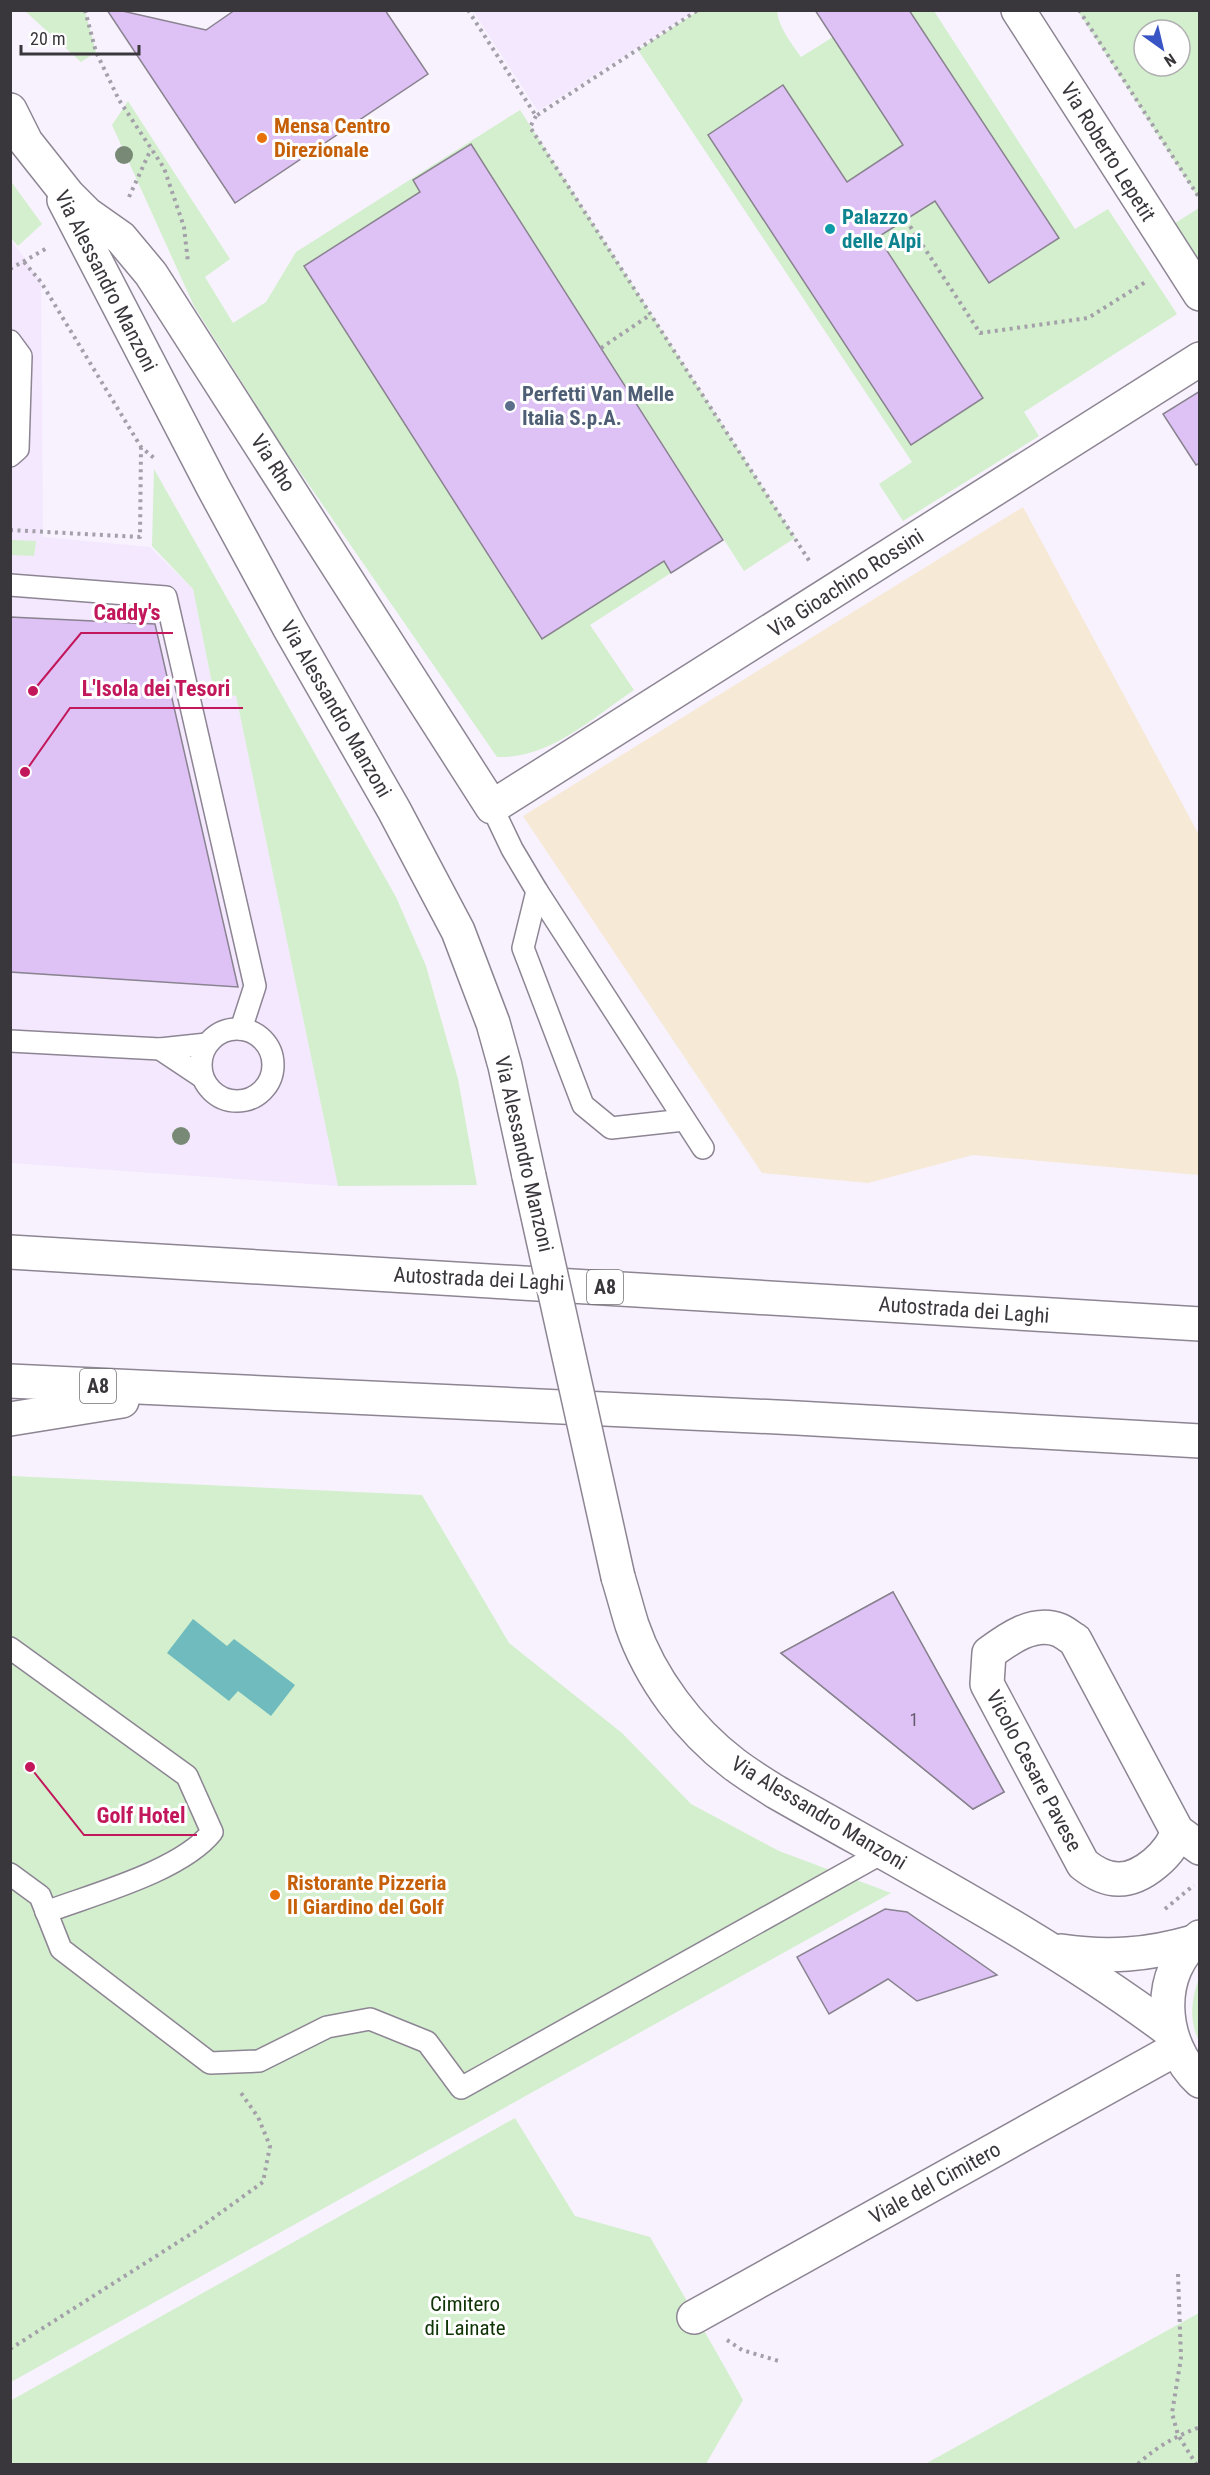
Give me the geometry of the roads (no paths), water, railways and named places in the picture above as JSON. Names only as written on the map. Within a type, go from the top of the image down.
[{"type":"main road","name":"Via Roberto Lepetit","points":[[1018,10],[1200,294]]},
{"type":"main road","name":"Via Rho","points":[[10,110],[18,136],[87,214],[121,238],[151,274],[492,807]]},
{"type":"main road","name":"Via Alessandro Manzoni","points":[[48,170],[213,487],[289,627],[394,810],[458,931],[493,1023],[618,1577],[633,1627],[653,1670],[675,1705],[703,1736],[733,1763],[776,1792],[1052,1949],[1114,1989],[1187,2064]]},
{"type":"main road","name":"Via Gioachino Rossini","points":[[492,807],[1200,359]]},
{"type":"main road","name":"Autostrada dei Laghi","points":[[10,1252],[1200,1324]]},
{"type":"main road","name":"A8","points":[[10,1381],[797,1418],[1200,1441]]},
{"type":"main road","points":[[10,1419],[186,1390]]},
{"type":"main road","name":"Vicolo Cesare Pavese","points":[[1042,1627],[1059,1630],[1075,1640],[1188,1839],[1169,1851],[1159,1861],[1136,1874],[1120,1879],[1107,1878],[1091,1871],[1083,1864],[987,1684],[989,1653],[1012,1636],[1042,1627]]},
{"type":"main road","points":[[1052,1949],[1092,1956],[1124,1956],[1158,1952],[1196,1940]]},
{"type":"main road","points":[[1187,2064],[1166,2001],[1175,1968],[1196,1940]]},
{"type":"main road","name":"Viale del Cimitero","points":[[694,2318],[1187,2064]]},
{"type":"lane","points":[[10,341],[21,356],[18,449],[10,456]]},
{"type":"lane","points":[[10,585],[166,597],[255,986],[241,1029]]},
{"type":"lane","points":[[492,807],[512,849],[537,891],[703,1148]]},
{"type":"lane","points":[[537,891],[522,948],[583,1105],[611,1128],[684,1120]]},
{"type":"lane","points":[[160,1049],[202,1077],[216,1095],[237,1102],[258,1095],[266,1086],[272,1075],[273,1063],[270,1050],[253,1032],[241,1029],[228,1030],[216,1035],[207,1044],[202,1055],[202,1077]]},
{"type":"lane","points":[[10,1041],[160,1049],[207,1044]]},
{"type":"lane","points":[[10,1648],[187,1776],[212,1832],[201,1845],[165,1867],[46,1912]]},
{"type":"lane","points":[[10,1874],[40,1896],[61,1949],[210,2063],[259,2061],[327,2027],[370,2019],[426,2042],[461,2088],[882,1853]]},
{"type":"water","points":[[193,1619],[227,1646],[234,1639],[295,1685],[271,1716],[238,1691],[229,1701],[167,1653]]},
{"type":"place","name":"Mensa Centro Direzionale","points":[[262,138]]},
{"type":"place","name":"Palazzo delle Alpi","points":[[830,229]]},
{"type":"place","name":"Perfetti Van Melle Italia S.p.A.","points":[[510,406]]},
{"type":"place","name":"Caddy's","points":[[33,691]]},
{"type":"place","name":"L'Isola dei Tesori","points":[[25,772]]},
{"type":"place","name":"Golf Hotel","points":[[30,1767]]},
{"type":"place","name":"Ristorante Pizzeria Il Giardino del Golf","points":[[275,1895]]},
{"type":"park label","name":"Cimitero di Lainate","points":[[465,2316]]}]
